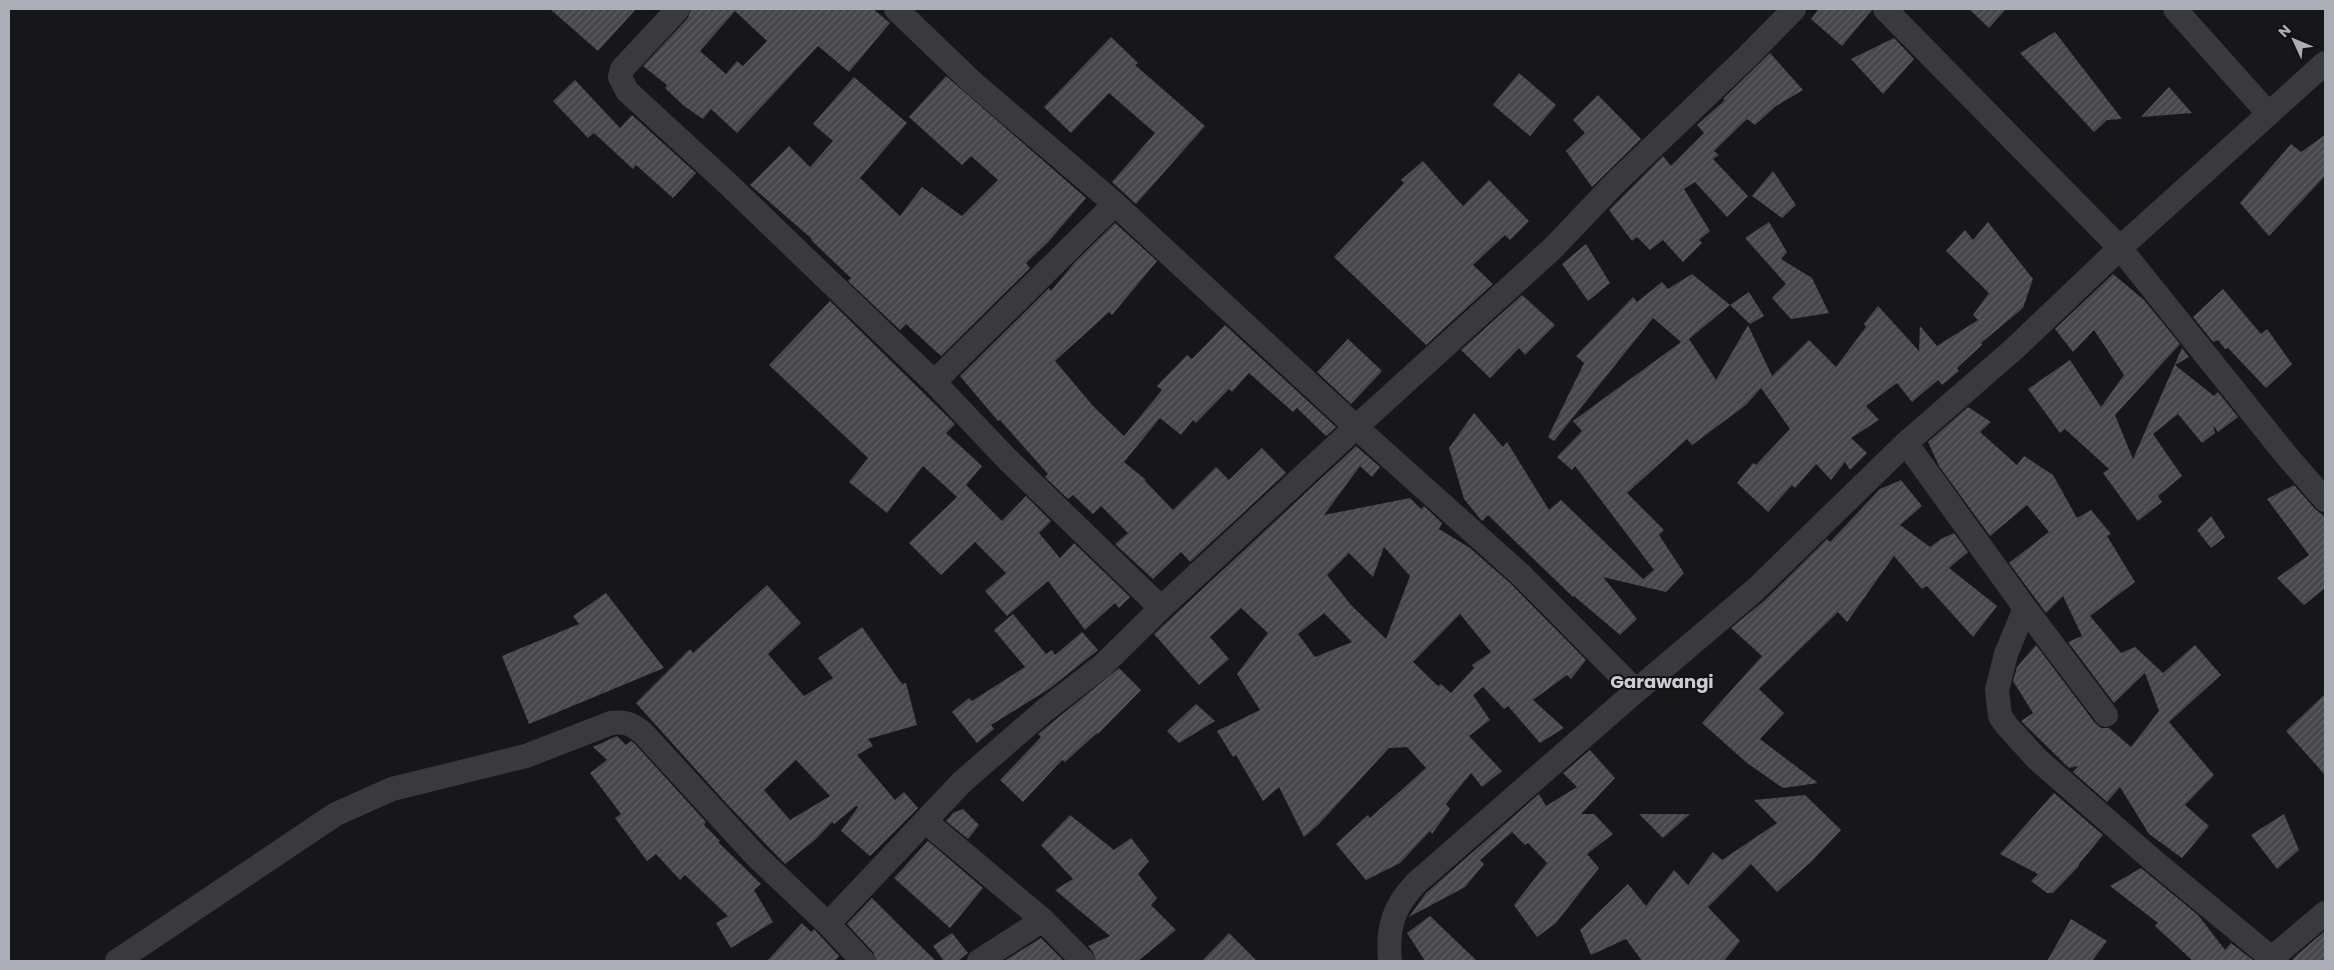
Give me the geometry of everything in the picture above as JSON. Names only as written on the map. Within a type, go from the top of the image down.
[{"type":"street","points":[[678,9],[622,69],[620,77],[627,92],[727,183],[934,382],[1008,460],[1161,608]]},
{"type":"street","points":[[896,9],[972,82],[1115,204],[1356,427],[1520,574],[1636,691]]},
{"type":"street","points":[[828,924],[962,782],[1045,710],[1103,665],[1161,608],[1356,427],[1552,249],[1615,183],[1747,57],[1794,9]]},
{"type":"street","points":[[1884,9],[2120,248],[2286,455],[2325,500]]},
{"type":"street","points":[[2176,9],[2268,113]]},
{"type":"street","points":[[1390,961],[1389,947],[1392,920],[1401,898],[1416,883],[1755,590],[1906,443],[2014,349],[2120,248],[2268,113],[2322,73]]},
{"type":"street","points":[[934,382],[1115,204]]},
{"type":"street","points":[[1906,443],[2025,608],[2106,715]]},
{"type":"street","points":[[2025,608],[2006,654],[1997,690],[2000,716],[2037,759],[2155,862],[2274,959],[2325,913]]},
{"type":"street","points":[[117,961],[336,814],[392,789],[526,756],[611,723],[622,722],[636,727],[643,733],[755,855],[828,924],[863,961]]},
{"type":"street","points":[[930,816],[1043,920],[1084,961]]},
{"type":"street","points":[[979,961],[1043,920]]},
{"type":"building","points":[[550,9],[636,9],[598,51]]},
{"type":"building","points":[[691,9],[873,9],[890,23],[849,72],[818,46],[737,133],[711,109],[703,119],[684,106],[665,88],[667,85],[643,66],[688,18]],"holes":[[[735,11],[767,41],[743,66],[737,61],[726,74],[700,51]]]},
{"type":"building","points":[[1819,9],[1872,10],[1842,46],[1811,19]]},
{"type":"building","points":[[1969,9],[2006,9],[1989,28]]},
{"type":"building","points":[[2055,32],[2122,119],[2107,120],[2094,132],[2020,53]]},
{"type":"building","points":[[1111,37],[1138,63],[1135,65],[1205,126],[1136,204],[1112,182],[1155,133],[1109,93],[1071,133],[1044,107]]},
{"type":"building","points":[[1894,38],[1914,59],[1883,94],[1851,59]]},
{"type":"building","points":[[1770,53],[1803,90],[1776,106],[1755,125],[1747,119],[1714,151],[1719,155],[1713,159],[1748,196],[1727,217],[1695,182],[1684,189],[1710,231],[1699,240],[1702,243],[1683,262],[1663,240],[1650,250],[1637,237],[1632,241],[1609,210],[1663,156],[1671,166],[1704,133],[1697,125],[1725,100],[1723,99]]},
{"type":"building","points":[[1519,73],[1556,105],[1530,136],[1493,105]]},
{"type":"building","points":[[946,76],[1086,198],[1048,242],[1026,263],[1030,268],[941,356],[906,324],[900,330],[848,281],[851,278],[812,239],[750,185],[789,146],[810,167],[833,141],[813,124],[854,77],[907,123],[860,178],[900,216],[922,187],[962,216],[998,180],[971,156],[962,165],[909,117]]},
{"type":"building","points":[[575,80],[620,128],[632,115],[696,173],[673,198],[636,165],[633,169],[594,133],[588,138],[553,101]]},
{"type":"building","points":[[2169,87],[2192,113],[2141,117]]},
{"type":"building","points":[[1598,95],[1641,139],[1592,187],[1566,151],[1585,133],[1573,120]]},
{"type":"building","points":[[2325,135],[2325,176],[2269,236],[2240,203],[2291,144],[2301,152]]},
{"type":"building","points":[[1423,161],[1463,206],[1489,180],[1529,221],[1510,240],[1505,235],[1473,265],[1493,284],[1426,345],[1334,257],[1404,183],[1401,180]]},
{"type":"building","points":[[1773,171],[1796,205],[1782,218],[1752,196]]},
{"type":"building","points":[[1769,222],[1787,252],[1781,259],[1812,278],[1829,313],[1791,319],[1772,298],[1786,284],[1745,238]]},
{"type":"building","points":[[1988,222],[2033,279],[2023,308],[1981,343],[1982,345],[1957,368],[1959,371],[1942,385],[1938,380],[1912,402],[1897,383],[1866,406],[1879,420],[1851,438],[1867,453],[1850,470],[1845,462],[1831,480],[1816,464],[1795,488],[1792,485],[1768,512],[1737,483],[1753,463],[1756,465],[1790,429],[1761,388],[1746,405],[1692,445],[1687,439],[1627,493],[1664,530],[1659,535],[1684,573],[1666,592],[1603,577],[1637,619],[1620,635],[1573,597],[1488,515],[1482,521],[1464,499],[1449,448],[1474,413],[1503,447],[1507,442],[1549,510],[1561,500],[1643,579],[1654,570],[1575,466],[1572,470],[1557,457],[1582,431],[1573,421],[1681,342],[1653,318],[1554,441],[1548,437],[1584,363],[1576,356],[1633,297],[1637,302],[1662,282],[1668,289],[1692,274],[1730,305],[1689,339],[1716,380],[1748,325],[1772,376],[1809,340],[1836,367],[1866,327],[1864,324],[1878,306],[1919,351],[1920,326],[1937,346],[1978,320],[1973,315],[1989,293],[1946,251],[1965,230],[1973,240]]},
{"type":"building","points":[[1115,223],[1157,261],[1112,315],[1109,312],[1055,361],[1094,407],[1124,436],[1162,390],[1157,386],[1187,355],[1192,359],[1225,325],[1336,427],[1326,436],[1297,408],[1293,412],[1249,373],[1232,392],[1229,389],[1196,423],[1193,420],[1181,435],[1160,418],[1124,462],[1146,480],[1173,510],[1216,467],[1229,480],[1262,448],[1286,473],[1190,562],[1181,552],[1153,579],[1115,544],[1128,533],[1101,506],[1093,514],[1073,495],[1068,499],[1045,477],[1048,474],[1000,420],[998,421],[960,376],[1049,288],[1051,291],[1075,262]]},
{"type":"building","points":[[1586,244],[1610,283],[1588,301],[1562,264]]},
{"type":"building","points":[[2113,274],[2144,300],[2180,344],[2115,415],[2133,459],[2182,348],[2189,357],[2175,365],[2214,396],[2218,392],[2238,417],[2218,432],[2213,425],[2215,433],[2202,443],[2178,414],[2153,434],[2182,476],[2158,496],[2162,502],[2138,521],[2103,473],[2109,469],[2065,429],[2060,433],[2028,389],[2070,360],[2101,407],[2124,375],[2094,330],[2073,352],[2055,329]]},
{"type":"building","points":[[2223,289],[2261,334],[2267,329],[2292,364],[2266,388],[2228,348],[2225,349],[2218,340],[2213,342],[2193,317]]},
{"type":"building","points":[[1749,292],[1764,316],[1750,324],[1730,305]]},
{"type":"building","points":[[1522,295],[1555,325],[1525,355],[1519,348],[1490,378],[1461,350]]},
{"type":"building","points":[[830,301],[955,424],[946,433],[982,466],[966,485],[1002,521],[1026,496],[1051,521],[1039,533],[1060,558],[1074,543],[1130,597],[1119,608],[1115,603],[1085,630],[1048,581],[1007,616],[985,591],[1006,573],[975,542],[941,575],[909,543],[957,497],[923,466],[887,513],[849,482],[868,458],[769,365]]},
{"type":"building","points":[[1348,339],[1382,371],[1351,404],[1317,372]]},
{"type":"building","points":[[1968,407],[1991,422],[1980,432],[2017,465],[2024,456],[2053,475],[2077,518],[2091,510],[2111,534],[2107,536],[2135,582],[2090,616],[2121,653],[2135,647],[2163,673],[2195,645],[2221,675],[2169,722],[2214,775],[2185,805],[2209,826],[2182,858],[2149,834],[2120,787],[2107,802],[2073,772],[2078,766],[2069,768],[2021,721],[2033,713],[2013,681],[2017,667],[2036,645],[2095,723],[2101,728],[2109,728],[2131,747],[2159,711],[2145,673],[2114,703],[2068,642],[2082,636],[2063,596],[2046,613],[2009,563],[2049,532],[2027,505],[1990,536],[1939,466],[1928,442]]},
{"type":"building","points":[[1356,446],[1380,467],[1372,477],[1360,466],[1324,515],[1410,498],[1421,509],[1424,506],[1442,523],[1439,529],[1470,548],[1511,584],[1586,660],[1571,679],[1567,675],[1533,700],[1564,728],[1540,743],[1508,706],[1504,709],[1483,687],[1473,695],[1490,720],[1469,736],[1502,771],[1482,787],[1471,773],[1446,804],[1450,809],[1432,834],[1430,831],[1400,863],[1366,880],[1336,844],[1368,815],[1370,818],[1426,768],[1407,747],[1389,748],[1319,824],[1304,837],[1279,787],[1263,801],[1236,755],[1233,757],[1217,731],[1260,710],[1237,674],[1268,633],[1241,608],[1210,637],[1229,659],[1199,685],[1154,634]],"holes":[[[1384,547],[1410,576],[1386,639],[1351,605],[1327,575],[1349,553],[1373,577]],[[1324,613],[1352,642],[1315,657],[1298,634]],[[1460,614],[1491,652],[1472,665],[1474,668],[1451,693],[1441,684],[1438,686],[1413,662]]]},
{"type":"building","points":[[1901,480],[1922,506],[1900,525],[1930,547],[1954,533],[1968,552],[1949,568],[1997,606],[1973,637],[1927,586],[1922,589],[1894,556],[1847,622],[1838,612],[1759,689],[1784,713],[1760,739],[1818,783],[1783,788],[1747,763],[1702,723],[1762,656],[1731,628],[1765,600],[1827,539],[1830,542],[1880,489]]},
{"type":"building","points":[[2294,485],[2315,509],[2325,517],[2325,588],[2304,605],[2277,578],[2309,555],[2267,499]]},
{"type":"building","points":[[2211,516],[2225,537],[2211,548],[2197,530]]},
{"type":"building","points":[[767,585],[801,623],[768,654],[804,696],[833,678],[818,658],[862,627],[902,684],[906,683],[917,725],[868,739],[873,746],[857,755],[895,800],[904,792],[918,808],[870,856],[841,831],[858,807],[856,806],[834,824],[832,822],[816,839],[785,864],[726,803],[636,703],[690,649],[693,653]],"holes":[[[796,760],[830,796],[790,820],[764,790]]]},
{"type":"building","points":[[606,593],[664,668],[529,724],[502,656],[579,624],[573,616]]},
{"type":"building","points":[[1013,614],[1046,654],[1052,650],[1055,655],[1082,632],[1098,650],[1049,689],[991,725],[994,729],[977,743],[952,712],[969,698],[972,701],[1025,667],[994,630]]},
{"type":"building","points":[[1119,668],[1141,690],[1098,734],[1065,762],[1062,760],[1023,802],[1000,780],[1041,737],[1038,734]]},
{"type":"building","points":[[2325,694],[2325,775],[2286,731]]},
{"type":"building","points":[[1196,704],[1215,721],[1179,743],[1167,731]]},
{"type":"building","points":[[617,736],[626,745],[631,741],[634,743],[706,822],[704,825],[720,841],[718,842],[761,884],[754,890],[773,922],[731,948],[716,923],[728,916],[685,875],[680,880],[656,854],[647,861],[615,818],[621,814],[590,773],[607,760],[593,747]]},
{"type":"building","points":[[1590,750],[1615,778],[1581,814],[1594,814],[1613,834],[1587,854],[1599,868],[1556,923],[1537,937],[1514,905],[1547,863],[1528,843],[1525,845],[1512,832],[1480,860],[1484,864],[1465,887],[1409,917],[1426,893],[1539,794],[1546,806],[1577,787],[1563,773]]},
{"type":"building","points":[[2054,793],[2103,835],[2079,866],[2053,893],[2047,893],[2031,881],[2038,874],[2000,854]]},
{"type":"building","points":[[1805,795],[1841,830],[1811,862],[1777,892],[1751,864],[1708,907],[1740,941],[1724,961],[1642,961],[1626,939],[1591,955],[1580,930],[1628,884],[1646,906],[1674,870],[1688,885],[1713,852],[1722,860],[1777,823],[1754,800]]},
{"type":"building","points":[[963,809],[979,825],[968,839],[946,821],[953,813]]},
{"type":"building","points":[[1639,814],[1690,814],[1663,838]]},
{"type":"building","points":[[2284,814],[2299,850],[2277,869],[2251,835]]},
{"type":"building","points":[[1070,815],[1114,850],[1131,838],[1149,861],[1138,874],[1157,898],[1151,905],[1176,930],[1138,961],[1096,961],[1093,952],[1088,946],[1110,936],[1055,890],[1073,879],[1041,845]]},
{"type":"building","points":[[928,841],[983,888],[950,928],[894,878]]},
{"type":"building","points":[[2141,868],[2198,915],[2225,950],[2231,943],[2254,961],[2193,961],[2155,926],[2158,923],[2110,886]]},
{"type":"building","points":[[872,898],[936,961],[876,961],[873,952],[847,924]]},
{"type":"building","points":[[1430,916],[1477,961],[1425,961],[1407,933]]},
{"type":"building","points":[[2071,919],[2107,941],[2092,961],[2047,961]]},
{"type":"building","points":[[802,923],[811,932],[814,929],[839,956],[835,961],[767,961]]},
{"type":"building","points":[[2325,931],[2325,961],[2291,961],[2299,953]]},
{"type":"building","points":[[952,933],[968,953],[958,961],[944,961],[933,946]]},
{"type":"building","points":[[1229,933],[1257,961],[1202,961]]},
{"type":"building","points":[[1041,938],[1064,961],[1004,961]]},
{"type":"district","name":"Garawangi","points":[[1662,681]]}]
